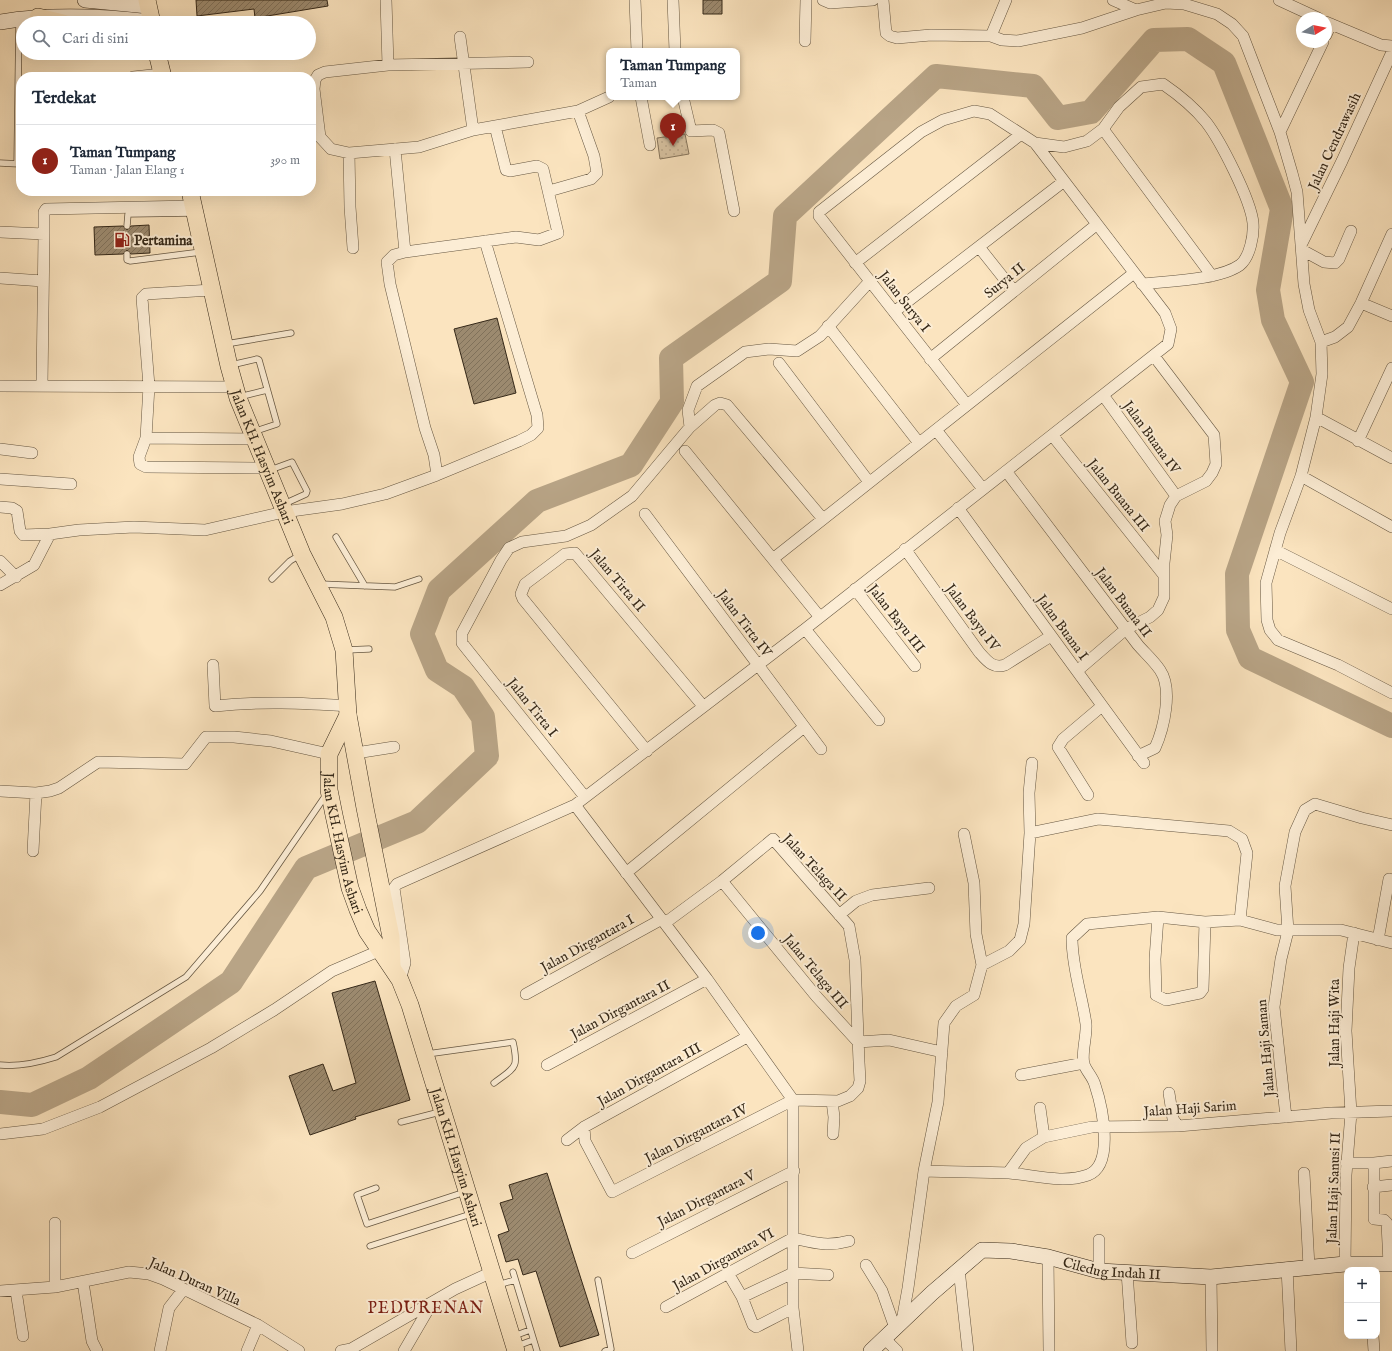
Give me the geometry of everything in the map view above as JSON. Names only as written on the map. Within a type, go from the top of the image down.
[{"type":"main road","name":"Jalan KH. Hasyim Ashari","points":[[193,203],[228,366],[253,436],[302,554],[334,617],[344,650],[348,710],[364,808],[391,936],[396,973],[425,1054],[514,1345]]},
{"type":"main road","name":"Jalan KH. Hasyim Ashari","points":[[348,710],[329,754],[330,790],[334,815],[350,888],[367,931],[396,973]]},
{"type":"street","points":[[85,0],[150,13]]},
{"type":"street","points":[[386,0],[388,65]]},
{"type":"street","points":[[635,0],[637,48]]},
{"type":"street","points":[[673,0],[675,48]]},
{"type":"street","points":[[805,41],[806,0]]},
{"type":"street","points":[[823,0],[830,2],[873,0]]},
{"type":"street","points":[[883,0],[886,33],[897,38],[931,35],[991,36],[1002,40],[1018,42],[1082,28],[1136,10],[1166,3],[1184,4],[1216,14],[1232,24],[1243,36],[1280,132],[1297,192],[1304,284],[1308,310],[1321,342],[1322,374],[1316,417],[1300,476],[1275,550],[1266,583],[1267,613],[1270,630],[1278,640],[1338,665],[1392,693]]},
{"type":"street","points":[[991,36],[1006,0]]},
{"type":"street","points":[[1113,0],[1136,10]]},
{"type":"street","points":[[1279,0],[1305,12]]},
{"type":"street","points":[[86,16],[150,13]]},
{"type":"street","points":[[0,22],[16,19]]},
{"type":"street","points":[[1332,24],[1389,51]]},
{"type":"street","points":[[460,37],[474,130]]},
{"type":"street","points":[[1280,132],[1320,48]]},
{"type":"street","name":"Jalan Cendrawasih","points":[[1302,246],[1342,161],[1389,51]]},
{"type":"street","points":[[316,78],[318,75],[325,72],[388,65],[528,62]]},
{"type":"street","points":[[142,72],[159,63]]},
{"type":"street","points":[[1035,144],[1064,147],[1087,141],[1103,129],[1119,107],[1141,87],[1163,84],[1185,99],[1206,122],[1231,165],[1250,206],[1253,223],[1248,253],[1241,264],[1222,274],[1142,284]]},
{"type":"street","points":[[316,127],[320,137],[327,146],[338,152],[349,153],[395,149],[425,145],[474,130],[578,111],[606,98]]},
{"type":"street","points":[[642,100],[650,144]]},
{"type":"street","points":[[684,100],[690,131],[713,130],[719,133],[734,211]]},
{"type":"street","points":[[549,191],[591,179],[597,173],[594,156],[578,111]]},
{"type":"street","name":"Jalan Surya I","points":[[967,405],[819,216],[820,209],[921,132],[943,120],[974,111],[990,114],[1020,135]]},
{"type":"street","points":[[437,475],[434,455],[425,428],[386,265],[390,257],[405,252],[516,237],[539,240],[556,235],[559,229],[541,167],[537,166],[510,171],[506,170],[496,126]]},
{"type":"street","points":[[1103,129],[1212,276]]},
{"type":"street","points":[[396,973],[405,964],[394,888],[397,884],[574,805],[805,629],[1168,344],[1171,329],[1165,313],[1035,144],[1020,135],[855,263]]},
{"type":"street","points":[[395,149],[405,252]]},
{"type":"street","points":[[349,153],[350,207],[353,248]]},
{"type":"street","points":[[894,312],[1063,182]]},
{"type":"street","points":[[42,386],[44,212],[46,209],[193,203]]},
{"type":"street","name":"Surya II","points":[[930,359],[1096,225]]},
{"type":"street","points":[[1302,246],[1324,262],[1335,263],[1339,259],[1351,231]]},
{"type":"street","points":[[0,232],[44,234]]},
{"type":"street","points":[[1321,342],[1335,337],[1348,327],[1361,303],[1392,234]]},
{"type":"street","points":[[0,507],[12,508],[18,511],[20,531],[23,535],[29,536],[79,530],[134,527],[205,530],[283,508],[342,504],[385,494],[437,475],[531,435],[538,428],[537,415],[485,241]]},
{"type":"street","points":[[979,247],[1014,291]]},
{"type":"street","points":[[774,558],[1134,273]]},
{"type":"street","points":[[0,278],[43,281]]},
{"type":"street","points":[[690,427],[688,410],[697,386],[744,352],[769,349],[797,351],[820,336],[870,281]]},
{"type":"street","points":[[212,290],[144,294],[142,298],[143,327],[149,386],[146,438],[139,457],[140,464],[146,467],[267,469]]},
{"type":"street","points":[[1361,303],[1392,316]]},
{"type":"street","points":[[828,326],[919,443]]},
{"type":"street","points":[[1077,671],[1126,629],[1150,617],[1158,610],[1164,597],[1163,574],[1167,535],[1165,521],[1170,505],[1176,496],[1206,481],[1216,464],[1214,435],[1154,356]]},
{"type":"street","points":[[779,363],[869,482]]},
{"type":"street","points":[[1358,440],[1392,368]]},
{"type":"street","points":[[0,386],[149,386],[237,392]]},
{"type":"street","name":"Jalan Buana IV","points":[[1103,395],[1176,496]]},
{"type":"street","points":[[690,427],[715,405],[720,403],[727,404],[823,519]]},
{"type":"street","points":[[1316,417],[1392,458]]},
{"type":"street","name":"Jalan Tirta I","points":[[585,797],[462,643],[462,633],[509,548],[522,542],[566,536],[591,525],[632,496],[690,427]]},
{"type":"street","points":[[936,430],[983,489]]},
{"type":"street","name":"Jalan Buana III","points":[[1052,435],[1163,574]]},
{"type":"street","points":[[146,438],[253,436]]},
{"type":"street","points":[[0,449],[32,453]]},
{"type":"street","points":[[685,451],[820,616]]},
{"type":"street","name":"Jalan Buana II","points":[[1006,471],[1126,629],[1161,671],[1167,697],[1161,735],[1155,748],[1141,759]]},
{"type":"street","points":[[1300,476],[1392,527]]},
{"type":"street","points":[[0,479],[71,484]]},
{"type":"street","name":"Jalan Buana I","points":[[958,508],[1141,759]]},
{"type":"street","name":"Jalan Tirta IV","points":[[645,514],[821,749]]},
{"type":"street","points":[[0,585],[16,577],[34,565],[50,534]]},
{"type":"street","name":"Jalan Bayu IV","points":[[905,549],[979,652],[989,663],[996,666],[1005,665],[1051,636]]},
{"type":"street","points":[[1275,550],[1392,609]]},
{"type":"street","name":"Jalan Tirta II","points":[[647,750],[523,599],[521,594],[525,584],[565,554],[575,553],[703,706]]},
{"type":"street","points":[[0,561],[16,577]]},
{"type":"street","name":"Jalan Bayu III","points":[[855,589],[915,666]]},
{"type":"street","points":[[805,629],[879,720]]},
{"type":"street","points":[[213,666],[215,706],[252,702],[348,710]]},
{"type":"street","points":[[1088,795],[1058,748],[1063,739],[1102,706]]},
{"type":"street","points":[[626,874],[804,728]]},
{"type":"street","points":[[0,791],[36,792],[59,788],[98,762],[185,764],[206,737],[234,737],[271,740],[329,754]]},
{"type":"street","points":[[356,753],[394,748]]},
{"type":"street","points":[[982,965],[1009,951],[1020,940],[1024,924],[1030,833],[1029,793],[1032,763]]},
{"type":"street","points":[[33,852],[36,792]]},
{"type":"street","name":"Jalan Haji Saman","points":[[1286,1117],[1274,1007],[1281,959],[1288,931],[1285,886],[1295,832],[1305,810],[1309,806],[1315,804],[1392,825]]},
{"type":"street","points":[[574,805],[707,979],[793,1100],[793,1308],[798,1351]]},
{"type":"street","points":[[1030,833],[1098,818],[1229,831],[1242,839],[1247,853],[1240,920]]},
{"type":"street","points":[[898,1324],[908,1288],[924,1171],[938,1102],[944,1023],[956,1006],[974,995],[982,965],[976,934],[974,883],[964,834]]},
{"type":"street","name":"Jalan Telaga II","points":[[663,921],[722,881],[773,839],[849,926],[855,960],[860,1081],[858,1088],[850,1096],[832,1101],[793,1100]]},
{"type":"street","points":[[1378,940],[1389,879]]},
{"type":"street","name":"Jalan Telaga III","points":[[722,881],[821,1001],[858,1042]]},
{"type":"street","points":[[839,915],[856,901],[872,895],[929,888]]},
{"type":"street","points":[[1158,917],[1155,983],[1156,995],[1166,1000],[1200,993],[1203,989],[1205,922]]},
{"type":"street","points":[[924,1171],[1008,1173],[1046,1178],[1065,1178],[1088,1175],[1102,1162],[1104,1150],[1103,1127],[1095,1084],[1084,1063],[1086,1026],[1072,956],[1072,938],[1087,924],[1158,917],[1205,922],[1240,920],[1277,930],[1341,930],[1392,943]]},
{"type":"street","name":"Jalan Dirgantara I","points":[[526,994],[663,921]]},
{"type":"street","name":"Jalan Haji Wita","points":[[1351,1113],[1346,1031],[1349,968],[1354,933]]},
{"type":"street","points":[[0,1134],[43,1129],[100,1107],[211,1048],[274,1010],[312,982],[332,971],[381,950]]},
{"type":"street","name":"Jalan Dirgantara II","points":[[547,1065],[707,979]]},
{"type":"street","name":"Jalan Dirgantara III","points":[[567,1140],[584,1127],[747,1037]]},
{"type":"street","points":[[858,1042],[889,1040],[942,1052]]},
{"type":"street","points":[[1021,1075],[1084,1063]]},
{"type":"street","points":[[1169,1093],[1173,1119],[1178,1126]]},
{"type":"street","name":"Jalan Dirgantara IV","points":[[584,1127],[585,1141],[612,1192],[793,1100]]},
{"type":"street","points":[[832,1101],[834,1117],[833,1134]]},
{"type":"street","points":[[1040,1108],[1044,1137]]},
{"type":"street","name":"Jalan Haji Sarim","points":[[1008,1173],[1026,1148],[1044,1137],[1092,1127],[1178,1126],[1286,1117],[1392,1111]]},
{"type":"street","name":"Jalan Haji Sanusi II","points":[[1345,1264],[1346,1163],[1351,1113]]},
{"type":"street","points":[[1346,1163],[1374,1163],[1392,1161]]},
{"type":"street","points":[[1374,1163],[1374,1219],[1384,1220],[1388,1229],[1391,1264]]},
{"type":"street","name":"Jalan Dirgantara V","points":[[632,1252],[794,1171]]},
{"type":"street","points":[[1304,1173],[1309,1267]]},
{"type":"street","points":[[1373,1186],[1392,1185]]},
{"type":"street","points":[[55,1223],[55,1287]]},
{"type":"street","points":[[794,1238],[819,1244],[834,1245],[849,1241]]},
{"type":"street","name":"Jalan Dirgantara VI","points":[[666,1307],[794,1238]]},
{"type":"street","points":[[1099,1240],[1099,1271]]},
{"type":"street","name":"Ciledug Indah II","points":[[872,1351],[898,1324],[982,1250],[1011,1251],[1048,1257],[1099,1271],[1211,1277],[1287,1268],[1345,1264],[1368,1267],[1391,1264]]},
{"type":"street","points":[[1048,1257],[1049,1351]]},
{"type":"street","points":[[866,1265],[882,1291],[898,1324]]},
{"type":"street","points":[[1287,1268],[1291,1351]]},
{"type":"street","points":[[959,1269],[968,1351]]},
{"type":"street","name":"Jalan Duran Villa","points":[[0,1292],[16,1292],[55,1287],[138,1271],[149,1274],[258,1325],[299,1351]]},
{"type":"street","points":[[1127,1272],[1132,1343]]},
{"type":"street","points":[[728,1273],[742,1297],[753,1325],[756,1326],[793,1308]]},
{"type":"street","points":[[742,1297],[793,1273],[828,1275]]},
{"type":"street","points":[[1211,1277],[1212,1351]]},
{"type":"street","points":[[341,1351],[351,1349],[455,1289],[494,1279]]},
{"type":"street","points":[[83,1282],[92,1341],[97,1351]]},
{"type":"street","points":[[160,1351],[169,1308],[183,1290]]},
{"type":"street","points":[[16,1292],[23,1336]]},
{"type":"street","points":[[404,1351],[432,1303]]},
{"type":"street","points":[[247,1351],[258,1325]]},
{"type":"street","points":[[884,1338],[897,1351]]},
{"type":"street","points":[[1373,1339],[1374,1351]]},
{"type":"lane","points":[[19,60],[20,72]]},
{"type":"lane","points":[[0,163],[16,164]]},
{"type":"lane","points":[[127,226],[128,214],[193,203]]},
{"type":"lane","points":[[127,254],[128,260],[130,261],[203,252]]},
{"type":"lane","points":[[224,344],[291,333]]},
{"type":"lane","points":[[228,366],[258,359],[277,424],[253,436]]},
{"type":"lane","points":[[237,392],[267,390]]},
{"type":"lane","points":[[267,469],[292,462],[307,491],[306,494],[283,508]]},
{"type":"lane","points":[[336,537],[365,586]]},
{"type":"lane","points":[[272,579],[290,562],[302,554]]},
{"type":"lane","points":[[317,584],[395,587],[419,579]]},
{"type":"lane","points":[[344,650],[369,649]]},
{"type":"lane","points":[[0,1065],[9,1066],[34,1064],[56,1057],[186,977],[260,891],[330,790]]},
{"type":"lane","points":[[425,1054],[513,1042],[517,1060],[514,1068],[494,1083]]},
{"type":"lane","points":[[401,1122],[442,1112]]},
{"type":"lane","points":[[376,1188],[357,1195],[367,1224],[467,1192]]},
{"type":"lane","points":[[370,1246],[474,1213]]},
{"type":"lane","points":[[513,1272],[536,1351]]},
{"type":"lane","points":[[494,1279],[515,1280]]},
{"type":"lane","points":[[598,1280],[612,1349],[605,1351]]},
{"type":"lane","points":[[514,1345],[530,1330]]},
{"type":"lane","points":[[514,1345],[534,1340]]},
{"type":"shaded area","points":[[685,134],[689,154],[660,159],[657,138]]},
{"type":"building","points":[[196,0],[327,0],[328,6],[267,16],[255,16],[254,9],[197,16]]},
{"type":"building","points":[[703,0],[722,0],[722,14],[703,14]]},
{"type":"building","name":"Pertamina","points":[[149,225],[150,253],[131,254],[127,250],[123,254],[95,255],[94,227],[123,226],[127,230],[131,226]]},
{"type":"building","points":[[497,318],[516,393],[474,404],[454,329]]},
{"type":"building","points":[[375,981],[410,1100],[355,1117],[356,1119],[310,1135],[289,1076],[323,1064],[333,1091],[356,1083],[332,993]]},
{"type":"building","points":[[547,1173],[599,1335],[560,1347],[536,1271],[523,1275],[518,1259],[506,1262],[498,1235],[509,1231],[500,1203],[513,1199],[509,1185]]},
{"type":"waterway","points":[[0,1102],[32,1105],[89,1078],[231,982],[306,868],[417,822],[487,756],[483,717],[463,687],[437,670],[422,634],[439,590],[537,501],[631,465],[672,402],[671,358],[780,281],[785,216],[936,76],[1033,86],[1058,118],[1091,112],[1154,40],[1188,39],[1224,63],[1282,209],[1268,290],[1273,320],[1302,382],[1237,574],[1238,630],[1250,658],[1392,726]]},
{"type":"place","name":"Taman Tumpang","points":[[673,146]]},
{"type":"place","name":"Pertamina","points":[[122,240]]},
{"type":"district","name":"PEDURENAN","points":[[426,1307]]}]
